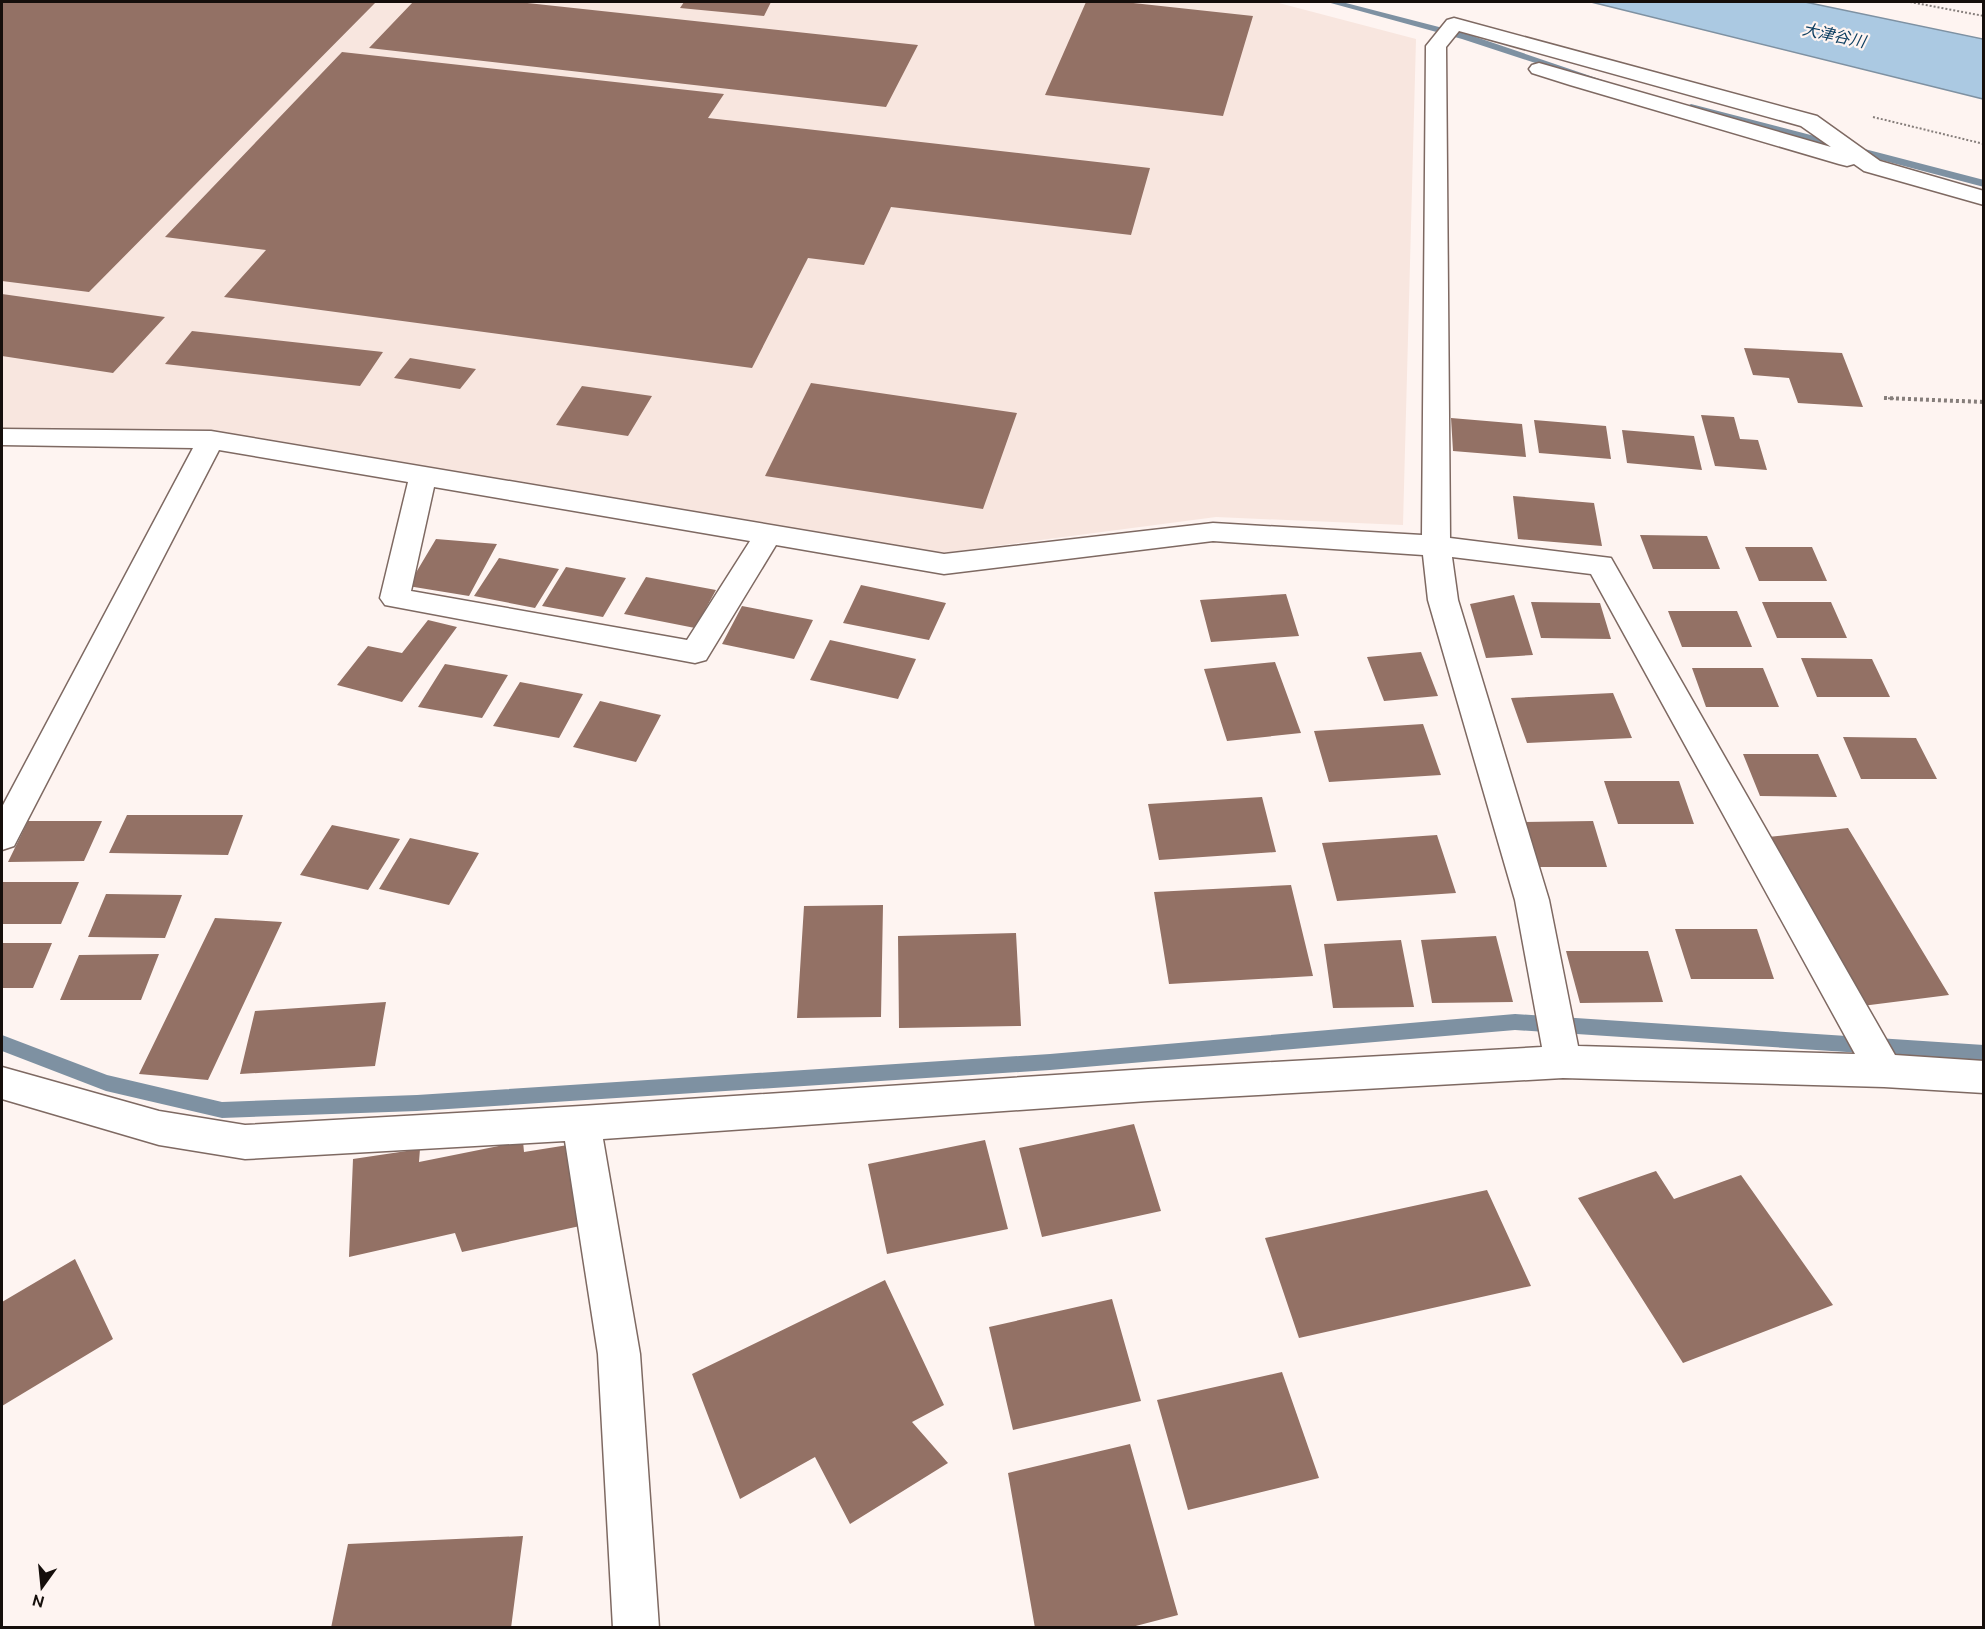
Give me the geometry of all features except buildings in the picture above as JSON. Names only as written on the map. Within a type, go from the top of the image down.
[{"type":"street","points":[[1563,1062],[1532,900],[1443,600],[1436,546],[1436,46],[1454,24],[1809,121],[1872,166],[1983,198]]},
{"type":"street","points":[[2,437],[210,440],[944,564],[1213,532],[1436,546],[1601,565],[1884,1071]]},
{"type":"street","points":[[2,837],[210,440]]},
{"type":"street","points":[[423,476],[395,598],[695,652],[769,534]]},
{"type":"street","points":[[2,1083],[159,1128],[245,1142],[581,1123],[1148,1084],[1563,1062],[1884,1071],[1983,1077]]},
{"type":"street","points":[[581,1123],[619,1354],[636,1628]]},
{"type":"path","points":[[1910,2],[1983,16]]},
{"type":"path","points":[[1884,398],[1983,402]]},
{"type":"shaded area","points":[[2,2],[1275,2],[1416,39],[1403,525],[1216,517],[943,553],[237,435],[2,430]]},
{"type":"water","name":"大津谷川","points":[[1591,2],[1805,2],[1983,39],[1983,99]]},
{"type":"waterway","points":[[1332,2],[1466,37],[1606,83]]},
{"type":"waterway","points":[[1691,107],[1984,184]]},
{"type":"waterway","points":[[2,1043],[106,1083],[222,1110],[417,1103],[1050,1062],[1515,1022],[1984,1053]]}]
